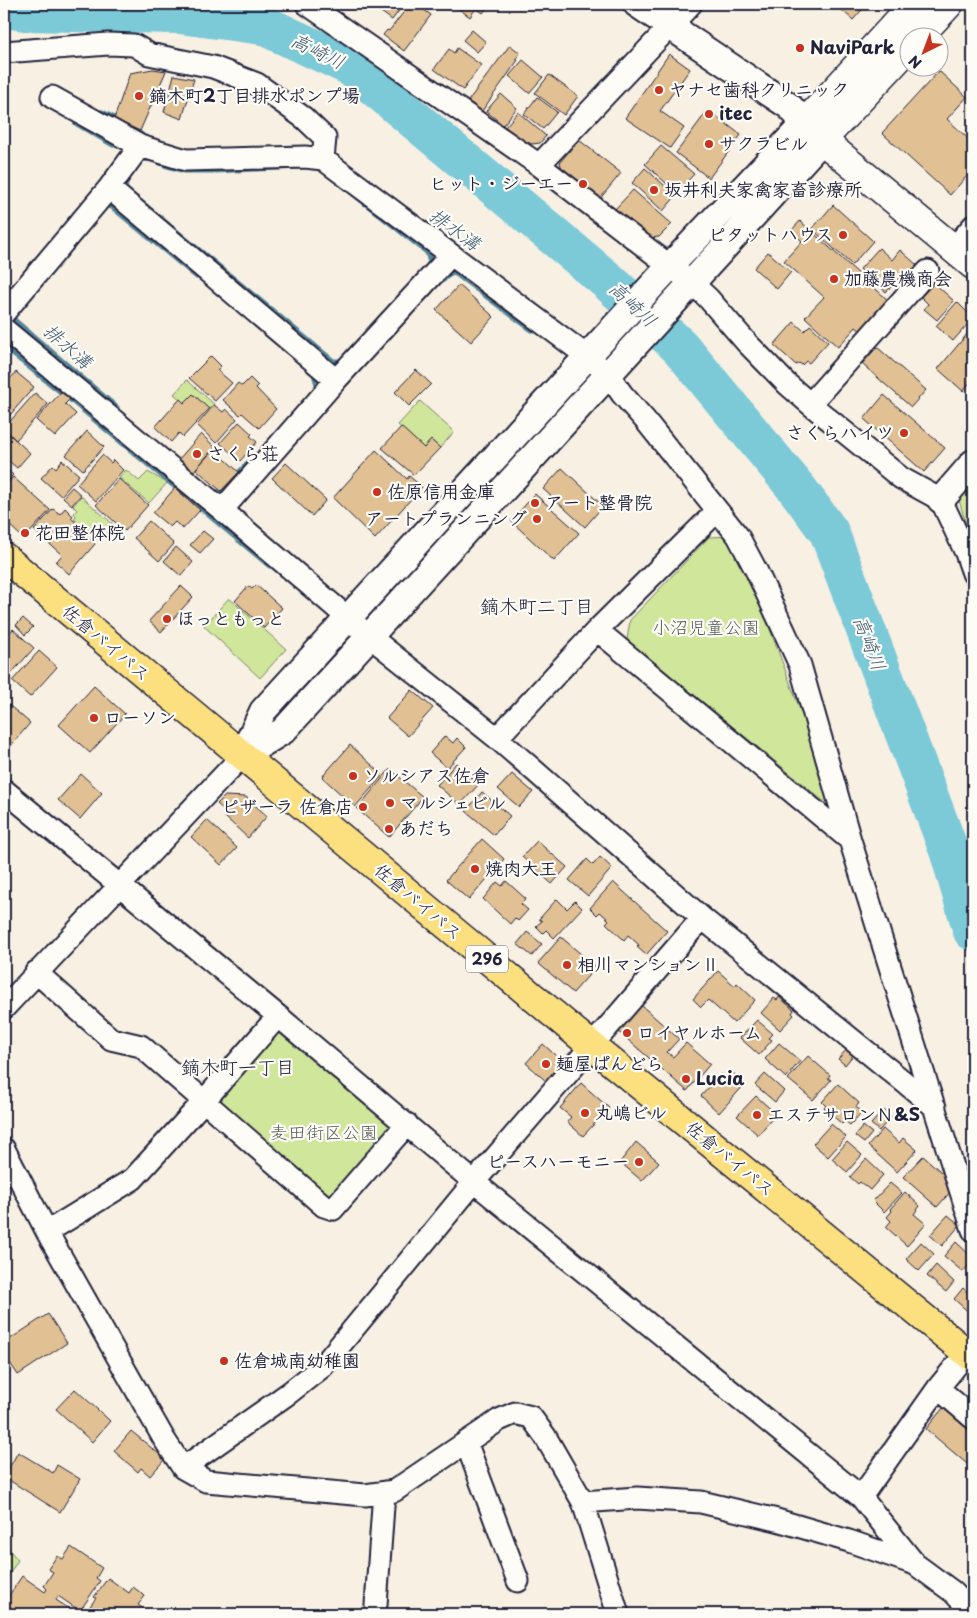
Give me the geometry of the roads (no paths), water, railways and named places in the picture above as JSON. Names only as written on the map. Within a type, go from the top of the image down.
[{"type":"highway","name":"佐倉バイパス","points":[[4,557],[592,1046],[971,1352]]},
{"type":"main road","points":[[814,131],[914,4]]},
{"type":"main road","points":[[926,28],[949,4]]},
{"type":"main road","points":[[814,131],[900,55]]},
{"type":"main road","points":[[814,131],[964,256]]},
{"type":"street","points":[[307,4],[538,166],[692,283],[708,298],[767,364],[810,404],[900,478],[941,500],[966,553],[973,573]]},
{"type":"street","points":[[638,4],[789,106],[814,131]]},
{"type":"street","points":[[538,166],[690,4]]},
{"type":"street","points":[[4,52],[108,44],[134,45],[149,54],[213,67],[257,84],[304,118],[326,138],[323,159]]},
{"type":"street","points":[[52,97],[140,146],[186,160],[305,157],[323,159],[450,256],[588,357],[608,374],[622,394],[738,536],[757,572],[800,665],[850,840],[973,1230]]},
{"type":"street","points":[[242,756],[263,711],[348,617],[671,266],[814,131]]},
{"type":"street","points":[[4,1008],[242,756],[283,731],[692,283],[814,131]]},
{"type":"street","points":[[4,314],[109,188],[140,146]]},
{"type":"street","points":[[109,188],[336,380]]},
{"type":"street","points":[[964,256],[973,226]]},
{"type":"street","points":[[222,510],[336,380],[450,256]]},
{"type":"street","points":[[810,404],[928,271]]},
{"type":"street","points":[[4,329],[222,510],[369,636],[497,738],[702,918],[935,1107]]},
{"type":"street","points":[[941,500],[972,469]]},
{"type":"street","points":[[497,738],[597,630],[717,511]]},
{"type":"street","points":[[597,630],[850,840]]},
{"type":"street","points":[[4,790],[278,1016],[474,1182],[861,1497],[915,1564],[953,1592],[973,1613]]},
{"type":"street","points":[[184,1468],[322,1367],[474,1182],[702,918]]},
{"type":"street","points":[[36,972],[111,1039],[141,1046],[324,1206],[333,1209],[406,1124]]},
{"type":"street","points":[[47,1232],[133,1178],[204,1101],[278,1016]]},
{"type":"street","points":[[4,1149],[47,1232],[164,1439],[184,1468],[206,1481],[365,1495],[394,1491],[499,1420],[515,1413],[531,1417],[545,1436],[584,1502],[618,1614]]},
{"type":"street","points":[[861,1497],[938,1388],[971,1352]]},
{"type":"street","points":[[938,1388],[973,1418]]},
{"type":"street","points":[[466,1442],[518,1581]]},
{"type":"street","points":[[376,1606],[384,1492]]},
{"type":"street","points":[[584,1502],[637,1498],[701,1502],[777,1520],[915,1564]]},
{"type":"waterway","name":"高崎川","points":[[4,8],[25,11],[180,14],[263,25],[349,65],[609,282],[680,347],[798,490],[829,532],[950,853],[973,931]]},
{"type":"waterway","points":[[165,30],[169,14]]},
{"type":"waterway","name":"排水溝","points":[[102,113],[134,129],[146,140]]},
{"type":"waterway","name":"排水溝","points":[[77,123],[113,144]]},
{"type":"waterway","name":"排水溝","points":[[152,158],[184,170],[318,165],[428,252],[432,266],[343,362],[333,362],[124,189],[127,173],[139,159],[152,158]]},
{"type":"waterway","name":"排水溝","points":[[102,208],[111,205],[197,276]]},
{"type":"waterway","name":"排水溝","points":[[452,270],[532,329]]},
{"type":"waterway","name":"排水溝","points":[[443,279],[449,273],[455,272]]},
{"type":"waterway","name":"排水溝","points":[[14,312],[12,315],[14,321],[116,408]]},
{"type":"waterway","name":"排水溝","points":[[4,346],[71,399],[270,565]]},
{"type":"waterway","name":"排水溝","points":[[311,371],[315,374],[319,388]]},
{"type":"waterway","name":"排水溝","points":[[211,490],[215,493],[222,492],[254,458]]},
{"type":"place","name":"NaviPark","points":[[800,48]]},
{"type":"place","name":"ヤナセ歯科クリニック","points":[[659,90]]},
{"type":"place","name":"鏑木町2丁目排水ポンプ場","points":[[139,96]]},
{"type":"place","name":"itec","points":[[709,114]]},
{"type":"place","name":"サクラビル","points":[[709,144]]},
{"type":"place","name":"ヒット・ジーエー","points":[[583,184]]},
{"type":"place","name":"坂井利夫家禽家畜診療所","points":[[654,190]]},
{"type":"place","name":"ピタットハウス","points":[[843,235]]},
{"type":"place","name":"加藤農機商会","points":[[834,279]]},
{"type":"place","name":"さくらハイツ","points":[[904,433]]},
{"type":"place","name":"さくら荘","points":[[197,454]]},
{"type":"place","name":"佐原信用金庫","points":[[377,492]]},
{"type":"place","name":"アート整骨院","points":[[535,503]]},
{"type":"place","name":"アートプランニング","points":[[537,519]]},
{"type":"place","name":"花田整体院","points":[[25,533]]},
{"type":"place","name":"ほっともっと","points":[[167,619]]},
{"type":"place","name":"ローソン","points":[[94,718]]},
{"type":"place","name":"ソルシアス佐倉","points":[[353,776]]},
{"type":"place","name":"マルシェビル","points":[[390,803]]},
{"type":"place","name":"ピザーラ 佐倉店","points":[[363,807]]},
{"type":"place","name":"あだち","points":[[389,829]]},
{"type":"place","name":"焼肉大王","points":[[475,869]]},
{"type":"place","name":"相川マンションⅡ","points":[[567,965]]},
{"type":"place","name":"ロイヤルホーム","points":[[627,1033]]},
{"type":"place","name":"麺屋ぱんどら","points":[[546,1064]]},
{"type":"place","name":"Lucia","points":[[686,1079]]},
{"type":"place","name":"丸嶋ビル","points":[[585,1113]]},
{"type":"place","name":"エステサロンＮ&S","points":[[757,1115]]},
{"type":"place","name":"ピースハーモニー","points":[[639,1162]]},
{"type":"place","name":"佐倉城南幼稚園","points":[[224,1361]]},
{"type":"district","name":"鏑木町二丁目","points":[[537,606]]},
{"type":"district","name":"鏑木町一丁目","points":[[238,1067]]},
{"type":"park label","name":"小沼児童公園","points":[[706,628]]},
{"type":"park label","name":"麦田街区公園","points":[[324,1133]]}]
